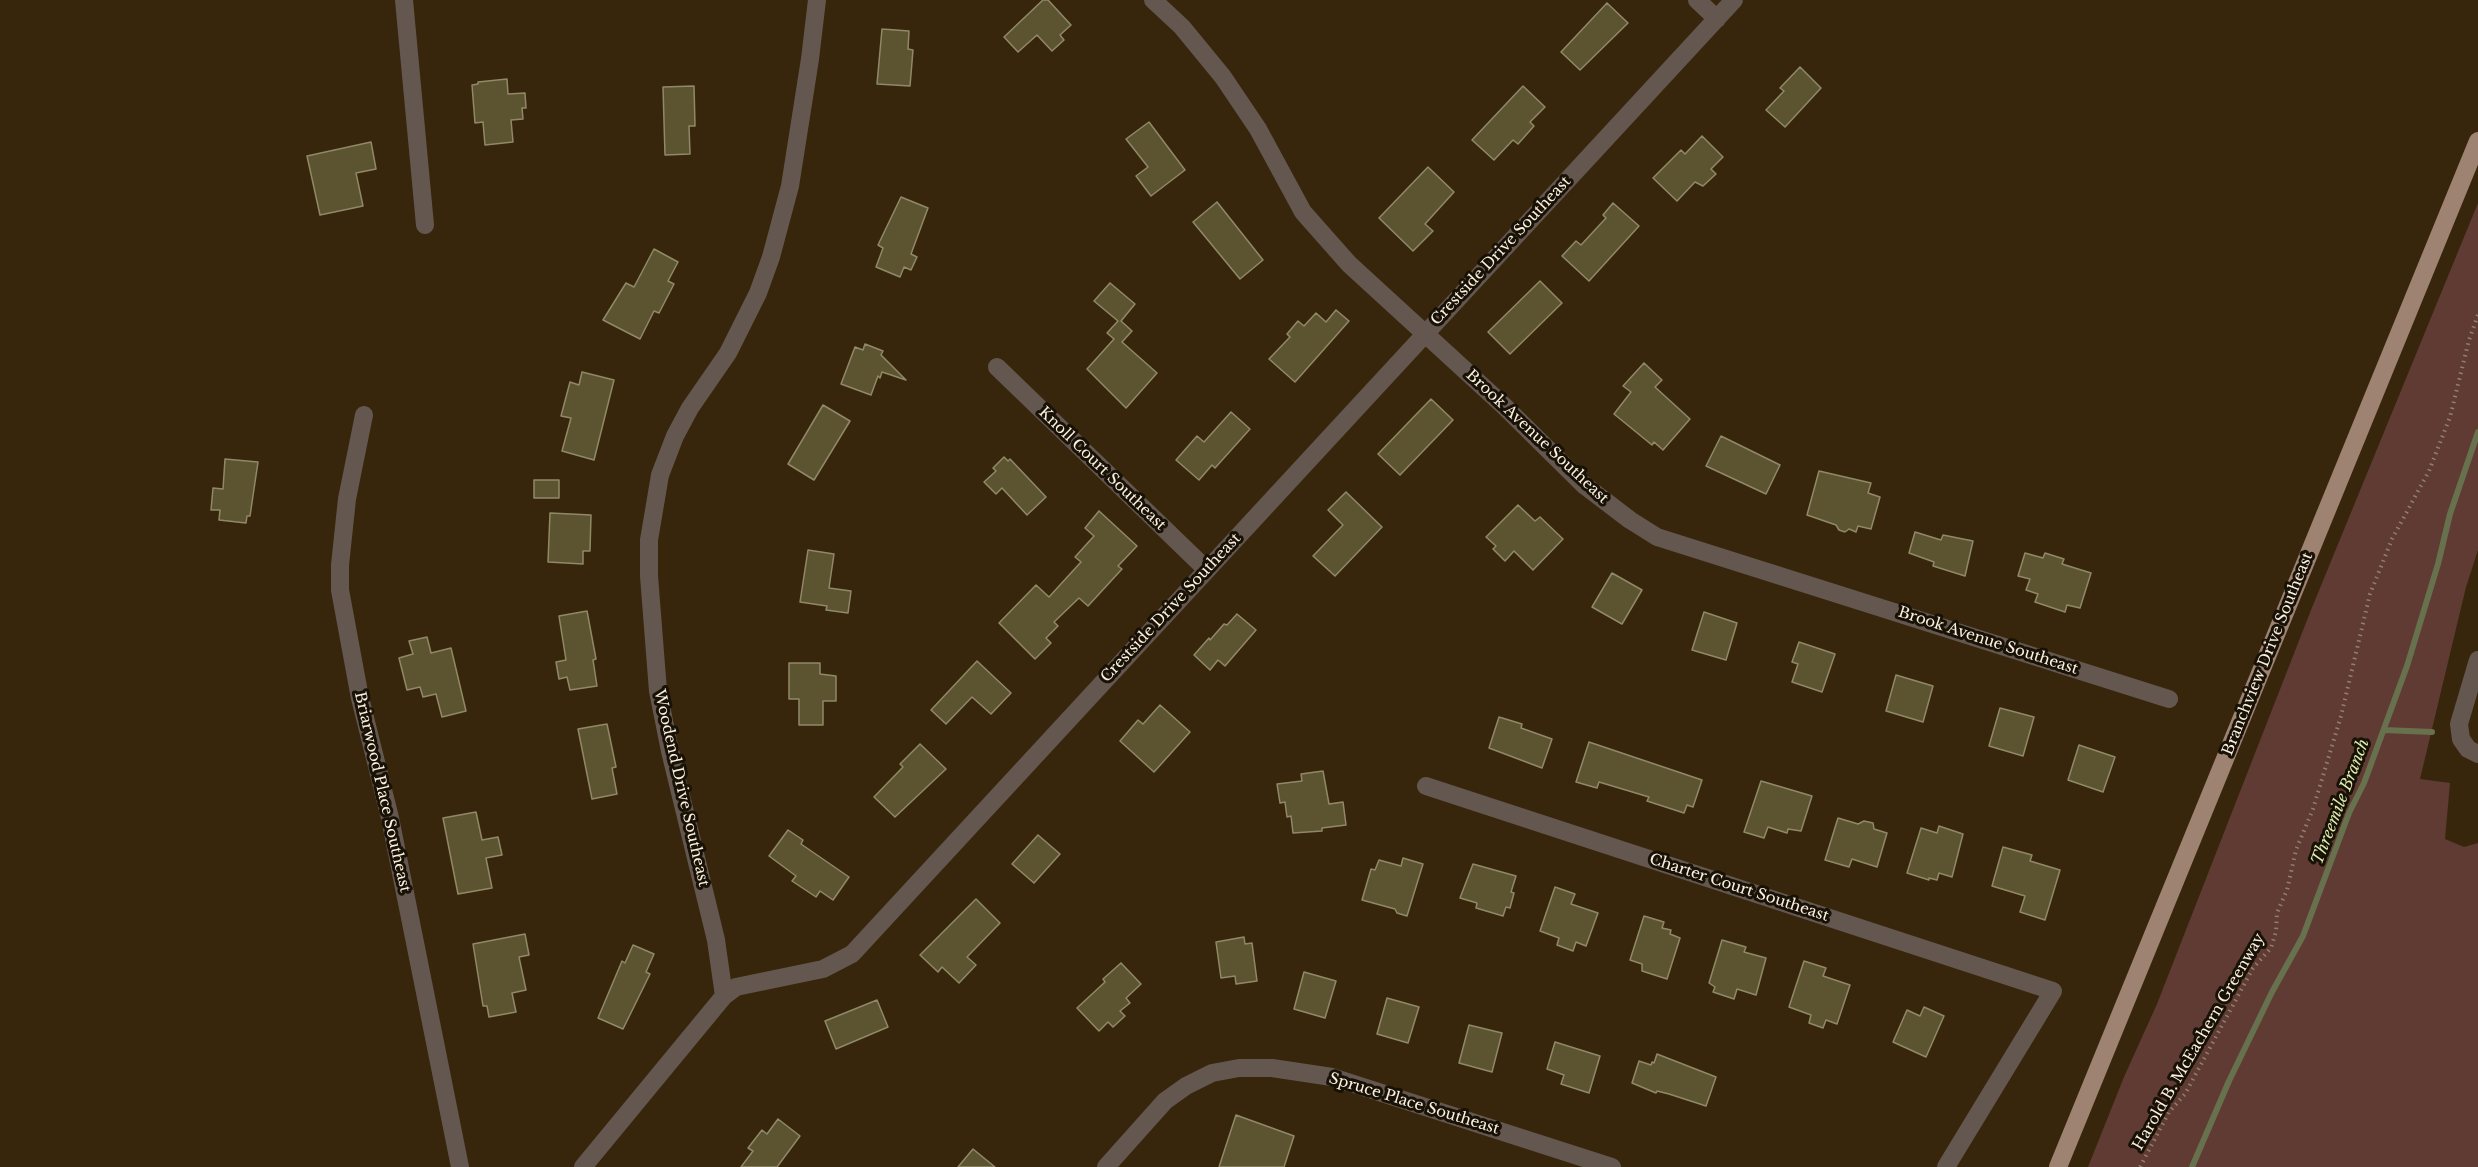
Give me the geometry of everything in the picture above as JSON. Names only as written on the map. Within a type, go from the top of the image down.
[{"type":"main road","name":"Branchview Drive Southeast","points":[[2058,1167],[2478,141]]},
{"type":"street","points":[[404,0],[425,225]]},
{"type":"street","name":"Woodend Drive Southeast","points":[[724,996],[716,940],[658,692],[649,576],[649,540],[660,475],[675,436],[690,408],[728,353],[758,293],[771,257],[790,186],[817,0]]},
{"type":"street","name":"Brook Avenue Southeast","points":[[1153,0],[1182,27],[1223,77],[1258,129],[1303,212],[1349,264],[1584,485],[1630,520],[1657,537],[2169,699]]},
{"type":"street","points":[[1696,0],[1717,19]]},
{"type":"street","name":"Crestside Drive Southeast","points":[[583,1167],[724,996],[736,987],[823,969],[852,954],[1734,0]]},
{"type":"street","name":"Knoll Court Southeast","points":[[997,367],[1206,570]]},
{"type":"street","name":"Briarwood Place Southeast","points":[[364,415],[347,499],[339,565],[340,590],[360,698],[390,818],[460,1167]]},
{"type":"street","points":[[2478,660],[2459,724],[2461,739],[2468,749],[2478,754]]},
{"type":"street","name":"Charter Court Southeast","points":[[1426,786],[2053,991],[1946,1167]]},
{"type":"street","name":"Spruce Place Southeast","points":[[1106,1167],[1165,1101],[1186,1086],[1212,1073],[1239,1068],[1272,1068],[1332,1077],[1612,1167]]},
{"type":"path","name":"Harold B. McEachern Greenway","points":[[2140,1167],[2169,1112],[2185,1094],[2253,968],[2271,948],[2276,931],[2277,913],[2287,890],[2296,850],[2313,809],[2341,716],[2370,594],[2392,539],[2428,471],[2450,417],[2469,340],[2478,315]]},
{"type":"shaded area","points":[[2478,203],[2478,550],[2466,587],[2420,779],[2450,783],[2445,839],[2464,847],[2478,843],[2478,1167],[2088,1167],[2124,1077],[2157,1004],[2311,610]]},
{"type":"building","points":[[1043,0],[1048,0],[1071,25],[1060,35],[1064,40],[1052,51],[1037,35],[1018,52],[1004,37]]},
{"type":"building","points":[[1607,3],[1628,23],[1580,70],[1561,52]]},
{"type":"building","points":[[882,29],[909,31],[908,49],[913,50],[910,86],[877,84]]},
{"type":"building","points":[[1800,67],[1821,88],[1785,127],[1766,110],[1784,91],[1780,88]]},
{"type":"building","points":[[507,79],[508,94],[525,93],[526,108],[522,108],[523,119],[511,120],[513,142],[485,145],[483,122],[475,123],[472,85],[478,82]]},
{"type":"building","points":[[694,86],[695,126],[689,126],[690,154],[665,155],[663,87]]},
{"type":"building","points":[[1523,86],[1545,107],[1530,122],[1534,126],[1518,144],[1513,140],[1494,160],[1472,140]]},
{"type":"building","points":[[1149,122],[1185,170],[1151,196],[1136,176],[1148,167],[1126,139]]},
{"type":"building","points":[[1702,136],[1723,157],[1711,169],[1716,174],[1703,186],[1695,182],[1677,201],[1653,178],[1681,150],[1685,154]]},
{"type":"building","points":[[371,142],[376,169],[356,173],[363,206],[320,215],[307,156]]},
{"type":"building","points":[[1428,167],[1454,192],[1425,224],[1433,231],[1413,251],[1379,218]]},
{"type":"building","points":[[901,197],[928,208],[911,254],[917,257],[911,270],[904,267],[900,277],[876,267],[883,248],[878,245]]},
{"type":"building","points":[[1217,202],[1263,260],[1240,279],[1193,222]]},
{"type":"building","points":[[1613,203],[1639,226],[1589,281],[1562,256],[1576,241],[1581,245],[1606,218],[1603,215]]},
{"type":"building","points":[[654,249],[678,262],[668,281],[674,284],[659,313],[654,311],[640,339],[603,320],[626,283],[634,287]]},
{"type":"building","points":[[1540,281],[1562,303],[1510,354],[1488,332]]},
{"type":"building","points":[[1110,283],[1135,304],[1121,321],[1132,331],[1122,342],[1157,373],[1126,408],[1087,369],[1114,339],[1107,333],[1118,321],[1094,301]]},
{"type":"building","points":[[1336,310],[1349,321],[1295,382],[1269,359],[1290,337],[1287,334],[1298,321],[1304,326],[1316,313],[1326,322]]},
{"type":"building","points":[[865,344],[883,351],[881,355],[906,380],[882,372],[880,378],[878,376],[871,395],[841,384],[855,347],[863,350]]},
{"type":"building","points":[[1644,363],[1662,380],[1655,387],[1690,419],[1663,450],[1654,442],[1652,445],[1614,414],[1631,392],[1623,386]]},
{"type":"building","points":[[582,372],[614,380],[594,460],[562,451],[571,418],[561,416],[570,382],[579,385]]},
{"type":"building","points":[[1431,399],[1453,420],[1400,475],[1378,454]]},
{"type":"building","points":[[823,405],[850,421],[814,480],[788,464]]},
{"type":"building","points":[[1231,412],[1250,429],[1215,468],[1212,465],[1199,480],[1176,460],[1197,436],[1204,442]]},
{"type":"building","points":[[1721,436],[1780,465],[1766,494],[1706,466]]},
{"type":"building","points":[[1004,457],[1008,461],[1010,459],[1046,497],[1027,515],[1002,488],[996,494],[984,482],[996,471],[993,468]]},
{"type":"building","points":[[225,459],[258,462],[250,516],[247,516],[246,523],[219,520],[220,510],[211,510],[213,488],[223,489]]},
{"type":"building","points":[[1819,471],[1871,483],[1868,493],[1880,497],[1871,529],[1858,526],[1856,532],[1849,529],[1845,532],[1839,530],[1836,525],[1807,515]]},
{"type":"building","points":[[534,480],[559,480],[559,498],[534,498]]},
{"type":"building","points":[[1346,492],[1382,527],[1335,576],[1313,556],[1343,525],[1328,510]]},
{"type":"building","points":[[1518,505],[1535,521],[1540,517],[1563,539],[1533,570],[1514,551],[1505,561],[1493,549],[1496,546],[1486,537]]},
{"type":"building","points":[[1099,511],[1137,546],[1118,566],[1122,569],[1088,606],[1079,598],[1054,622],[1058,626],[1046,638],[1051,643],[1035,659],[999,623],[1036,585],[1049,597],[1081,562],[1075,557],[1094,536],[1085,528]]},
{"type":"building","points":[[550,513],[591,515],[590,551],[583,551],[583,564],[548,562]]},
{"type":"building","points":[[1915,532],[1941,540],[1943,535],[1973,541],[1965,576],[1933,566],[1934,562],[1909,553]]},
{"type":"building","points":[[808,550],[834,554],[829,588],[851,591],[848,613],[826,610],[827,606],[800,602]]},
{"type":"building","points":[[2025,553],[2043,558],[2045,553],[2064,559],[2062,564],[2091,573],[2080,608],[2067,605],[2065,612],[2035,602],[2038,594],[2026,590],[2030,579],[2018,576]]},
{"type":"building","points":[[1612,573],[1642,590],[1622,624],[1592,607]]},
{"type":"building","points":[[587,611],[596,659],[593,660],[597,686],[570,690],[567,677],[559,679],[556,662],[566,660],[559,616]]},
{"type":"building","points":[[1704,612],[1737,623],[1726,660],[1692,650]]},
{"type":"building","points":[[1237,614],[1256,630],[1225,666],[1218,660],[1210,670],[1194,655],[1209,638],[1210,640],[1224,624],[1227,625]]},
{"type":"building","points":[[427,637],[431,653],[451,648],[466,711],[442,717],[436,694],[423,697],[420,687],[407,690],[399,658],[413,654],[409,641]]},
{"type":"building","points":[[1799,642],[1835,654],[1822,692],[1792,682],[1798,664],[1792,662]]},
{"type":"building","points":[[977,661],[1011,693],[991,714],[972,697],[946,724],[931,710]]},
{"type":"building","points":[[789,663],[820,663],[820,674],[836,676],[836,701],[823,701],[823,725],[799,725],[799,699],[789,699]]},
{"type":"building","points":[[1896,675],[1933,686],[1923,722],[1886,711]]},
{"type":"building","points":[[1160,705],[1190,732],[1154,772],[1120,741],[1138,720],[1143,724]]},
{"type":"building","points":[[2000,708],[2034,717],[2023,756],[1989,746]]},
{"type":"building","points":[[1499,717],[1522,724],[1521,728],[1552,739],[1542,768],[1489,748]]},
{"type":"building","points":[[607,724],[616,767],[612,768],[617,794],[592,799],[578,729]]},
{"type":"building","points":[[1589,742],[1702,780],[1693,807],[1687,805],[1684,813],[1647,801],[1649,797],[1599,782],[1597,788],[1576,782]]},
{"type":"building","points":[[920,744],[946,769],[895,817],[874,797],[903,767],[900,764]]},
{"type":"building","points":[[2079,745],[2115,757],[2103,792],[2068,780]]},
{"type":"building","points":[[1323,771],[1329,804],[1343,802],[1346,825],[1322,828],[1322,831],[1293,833],[1291,816],[1287,817],[1285,802],[1280,803],[1277,784],[1302,781],[1301,774]]},
{"type":"building","points":[[1761,781],[1812,796],[1801,831],[1788,829],[1787,833],[1768,827],[1764,838],[1744,832]]},
{"type":"building","points":[[476,812],[482,840],[498,837],[502,855],[486,858],[492,888],[458,894],[443,818]]},
{"type":"building","points":[[1838,818],[1858,824],[1864,821],[1873,823],[1874,829],[1887,833],[1877,867],[1852,859],[1849,867],[1825,860]]},
{"type":"building","points":[[1939,826],[1963,834],[1952,877],[1939,873],[1937,880],[1929,878],[1929,880],[1907,873],[1921,828],[1937,833]]},
{"type":"building","points":[[788,830],[803,840],[801,844],[849,877],[833,900],[820,891],[816,897],[792,881],[796,876],[769,856]]},
{"type":"building","points":[[1038,835],[1060,854],[1034,883],[1012,864]]},
{"type":"building","points":[[2003,847],[2032,855],[2030,861],[2060,870],[2045,920],[2020,912],[2025,896],[1992,886]]},
{"type":"building","points":[[1403,858],[1423,864],[1407,916],[1397,913],[1395,909],[1362,900],[1371,869],[1375,870],[1379,860],[1401,866]]},
{"type":"building","points":[[1473,864],[1516,876],[1511,892],[1514,893],[1510,908],[1506,907],[1503,916],[1476,908],[1477,903],[1460,898]]},
{"type":"building","points":[[1555,887],[1575,894],[1571,904],[1598,913],[1586,946],[1576,942],[1573,951],[1557,945],[1559,938],[1540,931]]},
{"type":"building","points":[[976,899],[1000,923],[967,957],[976,965],[959,983],[942,967],[938,972],[920,955]]},
{"type":"building","points":[[1644,916],[1664,922],[1662,928],[1671,930],[1670,934],[1680,938],[1667,979],[1642,971],[1642,964],[1630,960]]},
{"type":"building","points":[[525,934],[529,955],[519,957],[526,990],[512,993],[516,1012],[489,1017],[487,1006],[483,1006],[473,944]]},
{"type":"building","points":[[1244,937],[1245,944],[1252,943],[1257,981],[1236,984],[1235,976],[1221,978],[1216,942]]},
{"type":"building","points":[[1722,940],[1746,947],[1744,952],[1766,958],[1756,995],[1737,989],[1734,999],[1713,992],[1715,987],[1709,983]]},
{"type":"building","points":[[633,945],[654,954],[646,972],[650,974],[623,1029],[598,1018],[622,961],[625,963]]},
{"type":"building","points":[[1804,961],[1826,968],[1823,976],[1850,985],[1837,1024],[1826,1020],[1823,1028],[1809,1023],[1811,1015],[1789,1007]]},
{"type":"building","points":[[1121,963],[1141,984],[1126,998],[1130,1003],[1120,1011],[1125,1016],[1113,1027],[1108,1022],[1099,1031],[1077,1008],[1105,982],[1103,979]]},
{"type":"building","points":[[1304,972],[1336,981],[1325,1018],[1294,1009]]},
{"type":"building","points":[[1387,998],[1419,1007],[1408,1043],[1377,1034]]},
{"type":"building","points":[[877,1000],[888,1027],[836,1049],[825,1021]]},
{"type":"building","points":[[1924,1007],[1944,1016],[1926,1057],[1893,1042],[1907,1010],[1920,1016]]},
{"type":"building","points":[[1469,1025],[1502,1033],[1492,1072],[1459,1063]]},
{"type":"building","points":[[1555,1042],[1600,1056],[1589,1093],[1561,1084],[1564,1075],[1547,1069]]},
{"type":"building","points":[[1657,1054],[1716,1077],[1706,1106],[1669,1094],[1657,1091],[1656,1093],[1632,1083],[1639,1061],[1651,1065]]},
{"type":"building","points":[[1236,1115],[1294,1136],[1284,1167],[1219,1167]]},
{"type":"building","points":[[778,1119],[800,1136],[777,1167],[741,1167],[753,1151],[748,1148],[762,1130],[767,1134]]},
{"type":"building","points":[[973,1149],[995,1167],[958,1167]]},
{"type":"waterway","name":"Threemile Branch","points":[[2192,1167],[2229,1081],[2272,992],[2303,936],[2349,813],[2364,783],[2407,666],[2438,564],[2450,514],[2478,432]]},
{"type":"waterway","points":[[2384,730],[2432,732]]}]
